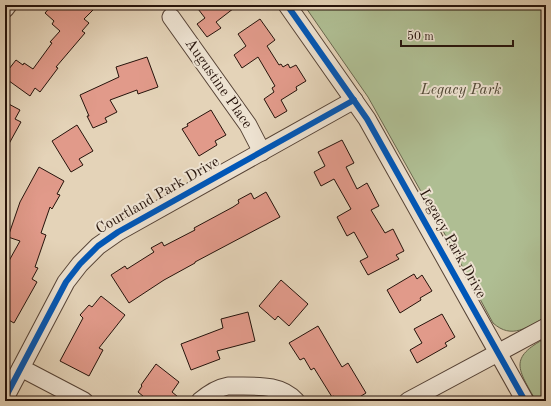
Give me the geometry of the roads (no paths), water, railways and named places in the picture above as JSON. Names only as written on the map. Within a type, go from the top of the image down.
[{"type":"street","points":[[5,9],[8,5]]},
{"type":"street","name":"Legacy Park Drive","points":[[287,5],[367,119],[525,401]]},
{"type":"street","name":"Augustine Place","points":[[171,17],[248,125],[264,151]]},
{"type":"street","points":[[264,151],[354,100]]},
{"type":"street","name":"Courtland Park Drive","points":[[5,398],[66,282],[80,264],[98,246],[118,232],[264,151]]},
{"type":"street","points":[[408,401],[546,327]]},
{"type":"street","points":[[21,368],[84,401]]},
{"type":"street","points":[[200,401],[214,391],[228,386],[269,386],[283,391],[296,401]]},
{"type":"park label","name":"Legacy Park","points":[[461,90]]}]
